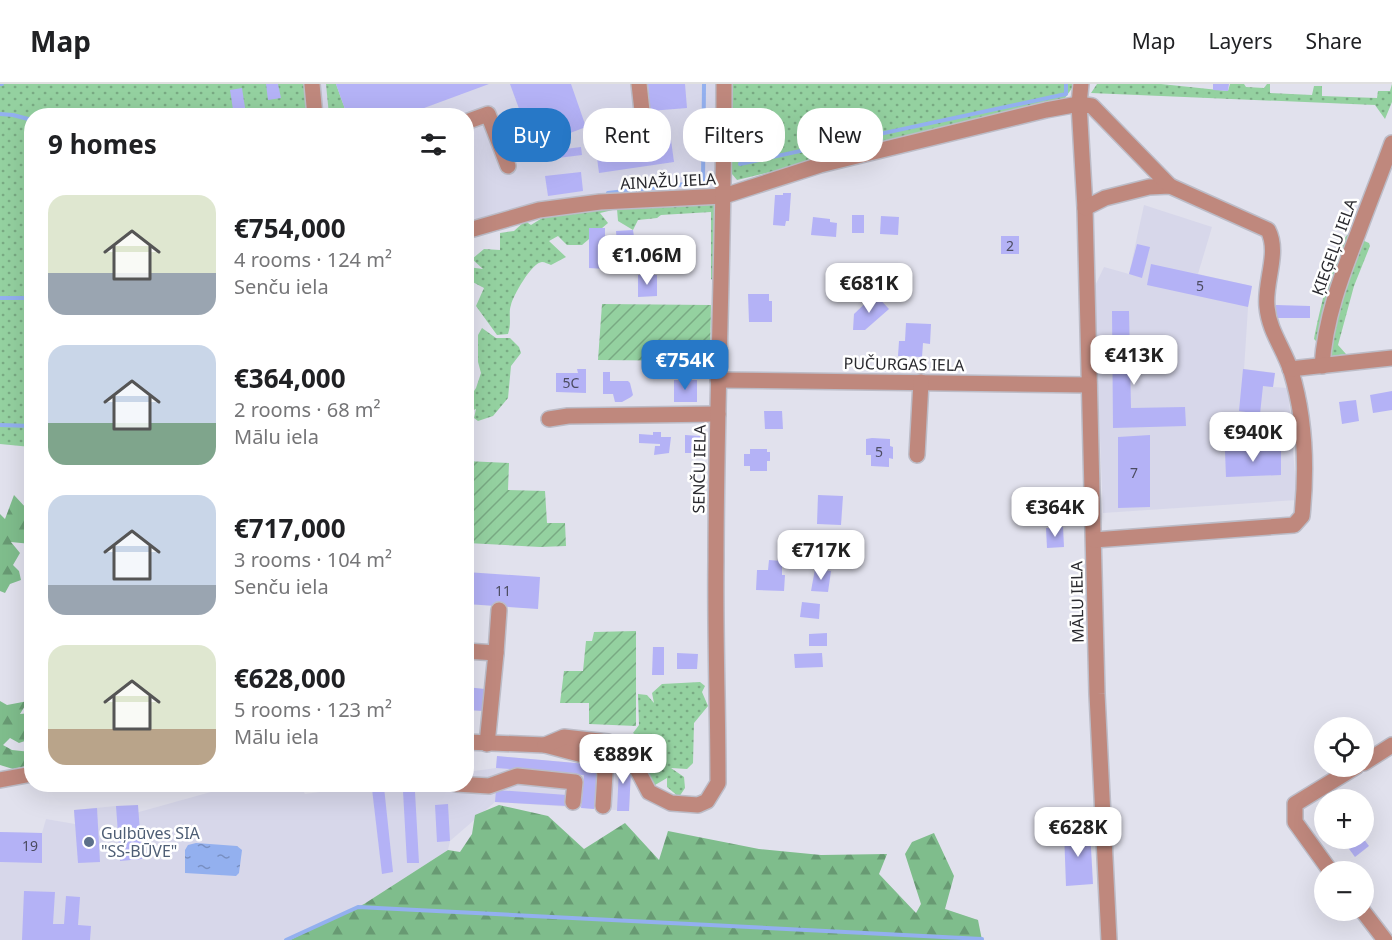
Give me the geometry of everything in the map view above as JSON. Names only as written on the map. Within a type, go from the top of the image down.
[{"type":"street","points":[[312,84],[314,108]]},
{"type":"street","points":[[639,84],[642,108]]},
{"type":"street","name":"SENČU IELA","points":[[545,745],[564,737],[608,742],[622,751],[636,767],[649,792],[671,803],[698,805],[707,801],[718,783],[716,561],[719,282],[724,196],[724,84]]},
{"type":"street","name":"MĀLU IELA","points":[[1081,84],[1079,104],[1097,682],[1109,940]]},
{"type":"street","points":[[1079,104],[1092,106],[1170,186],[1268,230],[1272,237],[1267,306],[1274,336],[1290,369],[1302,426],[1305,465],[1302,516],[1294,525],[1094,540]]},
{"type":"street","name":"AINAŽU IELA","points":[[474,229],[539,210],[600,202],[724,196],[820,165],[1079,104]]},
{"type":"street","points":[[474,119],[488,114],[508,166]]},
{"type":"street","name":"ĶIEĢEĻU IELA","points":[[1322,366],[1323,345],[1338,285],[1392,143]]},
{"type":"street","points":[[1084,208],[1105,198],[1149,186],[1170,186]]},
{"type":"street","points":[[1290,369],[1392,358]]},
{"type":"street","name":"PUČURGAS IELA","points":[[718,380],[1089,385]]},
{"type":"street","points":[[917,454],[921,382]]},
{"type":"street","points":[[549,419],[568,416],[718,414]]},
{"type":"street","points":[[487,744],[499,609]]},
{"type":"street","points":[[474,652],[496,653]]},
{"type":"street","points":[[474,743],[545,745],[594,758],[601,763],[605,773],[603,806]]},
{"type":"street","points":[[1374,757],[1392,745]]},
{"type":"street","points":[[0,780],[24,776]]},
{"type":"street","points":[[474,785],[489,786],[517,776],[575,782],[573,802]]},
{"type":"street","points":[[1323,861],[1295,822],[1295,804],[1339,777]]},
{"type":"street","points":[[1370,921],[1385,940]]},
{"type":"shaded area","points":[[312,84],[725,84],[725,108],[683,108],[683,162],[724,162],[724,196],[601,202],[474,229],[474,108],[314,108]]},
{"type":"shaded area","points":[[1144,205],[1212,227],[1198,274],[1252,286],[1248,307],[1244,369],[1275,373],[1273,387],[1288,388],[1297,500],[1103,513],[1094,288],[1104,267],[1129,274]]},
{"type":"shaded area","points":[[497,756],[598,765],[627,760],[627,768],[631,769],[629,811],[495,802],[450,841],[448,850],[364,904],[285,940],[0,940],[0,832],[42,833],[46,819],[75,824],[74,810],[116,806],[139,812],[211,792],[304,792],[305,794],[319,792],[474,792],[474,771],[496,768]]},
{"type":"green space","points":[[0,84],[304,84],[307,108],[24,108],[24,446],[0,444]]},
{"type":"green space","points":[[326,84],[336,84],[345,108],[328,108]]},
{"type":"green space","points":[[731,84],[1075,84],[1065,98],[1056,102],[883,144],[883,108],[797,108],[797,162],[811,162],[737,180],[732,174],[730,162],[785,162],[785,108],[731,108]]},
{"type":"green space","points":[[1097,84],[1161,84],[1228,91],[1230,84],[1264,88],[1270,84],[1270,93],[1312,95],[1314,86],[1322,86],[1322,96],[1377,98],[1378,91],[1390,91],[1392,84],[1392,102],[1385,119],[1375,105],[1091,93]]},
{"type":"green space","points":[[708,194],[731,212],[725,288],[711,279],[711,212],[661,215],[657,218],[638,220],[633,230],[618,221],[617,209],[600,213],[608,223],[582,245],[567,245],[558,236],[549,241],[566,257],[551,265],[543,262],[533,267],[515,294],[511,305],[508,334],[497,335],[476,306],[484,288],[474,283],[474,268],[483,269],[474,261],[474,257],[484,249],[500,250],[500,233],[514,231],[525,221],[531,225],[547,215]]},
{"type":"green space","points":[[1347,235],[1350,235],[1331,284],[1317,342],[1314,339],[1327,285],[1336,256]]},
{"type":"green space","points":[[1362,240],[1370,246],[1354,286],[1338,345],[1346,354],[1332,356],[1330,346],[1335,317]]},
{"type":"green space","points":[[602,304],[711,305],[710,361],[598,360]]},
{"type":"green space","points":[[482,328],[496,338],[510,338],[519,347],[521,353],[511,366],[508,398],[493,416],[478,421],[474,418],[476,409],[474,410],[474,391],[481,373],[478,362],[478,335]]},
{"type":"green space","points":[[474,461],[509,463],[508,490],[545,491],[547,523],[565,523],[566,546],[474,543]]},
{"type":"green space","points":[[14,495],[24,506],[24,543],[11,542],[20,553],[13,565],[19,571],[21,580],[10,584],[5,593],[0,591],[0,514],[5,519]]},
{"type":"green space","points":[[636,631],[636,726],[589,724],[589,703],[560,703],[564,671],[583,671],[586,641],[592,641],[594,632]]},
{"type":"green space","points":[[700,682],[705,686],[702,692],[708,706],[694,723],[693,763],[687,769],[671,768],[684,777],[685,788],[679,797],[667,787],[667,778],[655,785],[645,778],[639,764],[644,759],[638,749],[643,740],[633,733],[639,725],[638,694],[647,695],[654,703],[652,693],[662,684]]},
{"type":"green space","points":[[0,701],[7,705],[24,702],[20,714],[24,714],[24,741],[19,743],[10,738],[3,745],[12,750],[24,751],[24,767],[13,769],[0,765]]},
{"type":"green space","points":[[499,805],[548,816],[584,849],[625,823],[659,860],[668,831],[759,849],[821,855],[887,854],[879,874],[916,913],[921,904],[905,854],[912,842],[934,833],[954,876],[945,909],[978,920],[982,940],[290,940],[364,904],[448,850],[460,852],[472,834],[475,815]]},
{"type":"water","points":[[196,843],[237,846],[242,850],[239,873],[236,876],[185,873],[185,850],[188,845]]},
{"type":"building","points":[[266,84],[278,84],[281,98],[268,100]]},
{"type":"building","points":[[336,84],[489,84],[424,108],[345,108]]},
{"type":"building","points":[[510,84],[571,84],[583,118],[583,128],[571,133],[571,108],[519,108]]},
{"type":"building","points":[[648,84],[685,84],[687,108],[650,108]]},
{"type":"building","points":[[1213,84],[1229,84],[1228,91],[1213,90]]},
{"type":"building","points":[[242,88],[245,108],[233,108],[230,90]]},
{"type":"building","points":[[671,140],[674,162],[599,173],[598,162],[671,162]]},
{"type":"building","points":[[581,147],[582,155],[571,156],[571,148]]},
{"type":"building","points":[[581,172],[583,191],[548,196],[545,176]]},
{"type":"building","points":[[783,193],[791,193],[789,221],[786,221],[785,226],[773,225],[775,195],[783,195]]},
{"type":"building","points":[[852,215],[864,215],[864,233],[852,233]]},
{"type":"building","points":[[881,216],[899,217],[898,235],[880,234]]},
{"type":"building","points":[[813,217],[830,219],[830,222],[837,223],[836,237],[811,235]]},
{"type":"building","points":[[589,228],[605,228],[605,269],[589,268]]},
{"type":"building","points":[[633,230],[635,243],[617,244],[616,231]]},
{"type":"building","points":[[1001,236],[1019,236],[1019,254],[1001,254]]},
{"type":"building","points":[[1137,244],[1150,247],[1142,278],[1129,274]]},
{"type":"building","points":[[1151,264],[1252,286],[1248,307],[1147,285]]},
{"type":"building","points":[[890,270],[902,270],[902,287],[889,286]]},
{"type":"building","points":[[638,275],[657,275],[657,296],[638,297]]},
{"type":"building","points":[[845,275],[856,275],[855,288],[845,288]]},
{"type":"building","points":[[748,294],[769,294],[769,301],[772,301],[772,322],[749,322]]},
{"type":"building","points":[[875,294],[889,309],[865,330],[853,330],[854,314]]},
{"type":"building","points":[[1276,305],[1310,306],[1310,318],[1275,318]]},
{"type":"building","points":[[1112,311],[1129,311],[1131,408],[1185,407],[1186,426],[1113,428]]},
{"type":"building","points":[[906,323],[931,324],[930,344],[923,343],[922,357],[898,356],[899,341],[905,341]]},
{"type":"building","points":[[577,369],[586,369],[586,393],[556,392],[556,373],[578,373]]},
{"type":"building","points":[[1243,369],[1275,373],[1273,387],[1263,386],[1260,414],[1239,411]]},
{"type":"building","points":[[603,372],[610,372],[610,381],[628,381],[633,395],[622,402],[615,402],[613,394],[603,394]]},
{"type":"building","points":[[674,380],[697,380],[697,402],[674,402]]},
{"type":"building","points":[[1392,391],[1392,410],[1373,413],[1370,395]]},
{"type":"building","points":[[1356,400],[1359,421],[1342,424],[1339,402]]},
{"type":"building","points":[[764,411],[782,411],[783,429],[765,429]]},
{"type":"building","points":[[653,432],[661,432],[661,437],[671,437],[669,453],[654,455],[655,446],[660,446],[660,444],[639,443],[639,434],[653,435]]},
{"type":"building","points":[[685,435],[700,436],[700,453],[685,453]]},
{"type":"building","points":[[1150,435],[1150,507],[1118,508],[1118,437]]},
{"type":"building","points":[[866,439],[890,439],[893,459],[889,458],[889,467],[871,466],[871,455],[866,455]]},
{"type":"building","points":[[750,449],[767,449],[767,452],[770,452],[767,471],[750,471],[750,466],[744,466],[744,454],[750,454]]},
{"type":"building","points":[[1281,450],[1281,475],[1226,477],[1225,451]]},
{"type":"building","points":[[818,495],[843,496],[841,525],[817,524]]},
{"type":"building","points":[[1014,508],[1032,508],[1033,521],[1015,521]]},
{"type":"building","points":[[1063,527],[1064,547],[1047,548],[1046,528]]},
{"type":"building","points":[[823,534],[847,536],[846,550],[822,548]]},
{"type":"building","points":[[769,560],[782,561],[782,575],[785,575],[784,591],[756,590],[757,570],[768,570]]},
{"type":"building","points":[[815,569],[831,571],[828,592],[811,591]]},
{"type":"building","points":[[474,573],[540,577],[538,609],[474,605]]},
{"type":"building","points":[[802,602],[820,604],[819,619],[800,617]]},
{"type":"building","points":[[827,633],[827,646],[809,646],[809,634]]},
{"type":"building","points":[[653,647],[664,647],[664,675],[652,675]]},
{"type":"building","points":[[677,653],[698,654],[697,669],[677,669]]},
{"type":"building","points":[[822,653],[823,667],[795,668],[794,654]]},
{"type":"building","points":[[474,688],[485,689],[483,711],[474,710]]},
{"type":"building","points":[[497,756],[598,765],[594,809],[581,808],[584,775],[496,768]]},
{"type":"building","points":[[614,760],[627,760],[626,769],[631,769],[629,811],[617,811],[619,768],[613,768]]},
{"type":"building","points":[[496,790],[567,795],[567,806],[495,802]]},
{"type":"building","points":[[372,792],[385,792],[393,872],[382,874]]},
{"type":"building","points":[[403,792],[415,792],[419,863],[407,863]]},
{"type":"building","points":[[448,804],[450,841],[437,842],[435,805]]},
{"type":"building","points":[[138,805],[142,859],[120,861],[116,806]]},
{"type":"building","points":[[97,808],[100,862],[78,863],[74,810]]},
{"type":"building","points":[[1090,830],[1093,884],[1066,886],[1064,831]]},
{"type":"building","points":[[0,832],[42,833],[42,863],[0,862]]},
{"type":"building","points":[[1349,849],[1365,849],[1355,857]]},
{"type":"building","points":[[24,891],[55,892],[53,924],[64,924],[66,896],[80,897],[78,925],[91,926],[90,940],[22,940]]},
{"type":"waterway","points":[[608,193],[703,182],[704,84]]},
{"type":"waterway","points":[[740,164],[1066,94],[1066,84]]},
{"type":"waterway","points":[[0,114],[24,118]]},
{"type":"waterway","points":[[0,298],[24,298]]},
{"type":"waterway","points":[[0,425],[24,426]]},
{"type":"waterway","points":[[286,940],[358,907],[982,939]]},
{"type":"place","name":"Guļbūves SIA \"SS-BŪVE\"","points":[[89,842]]}]
